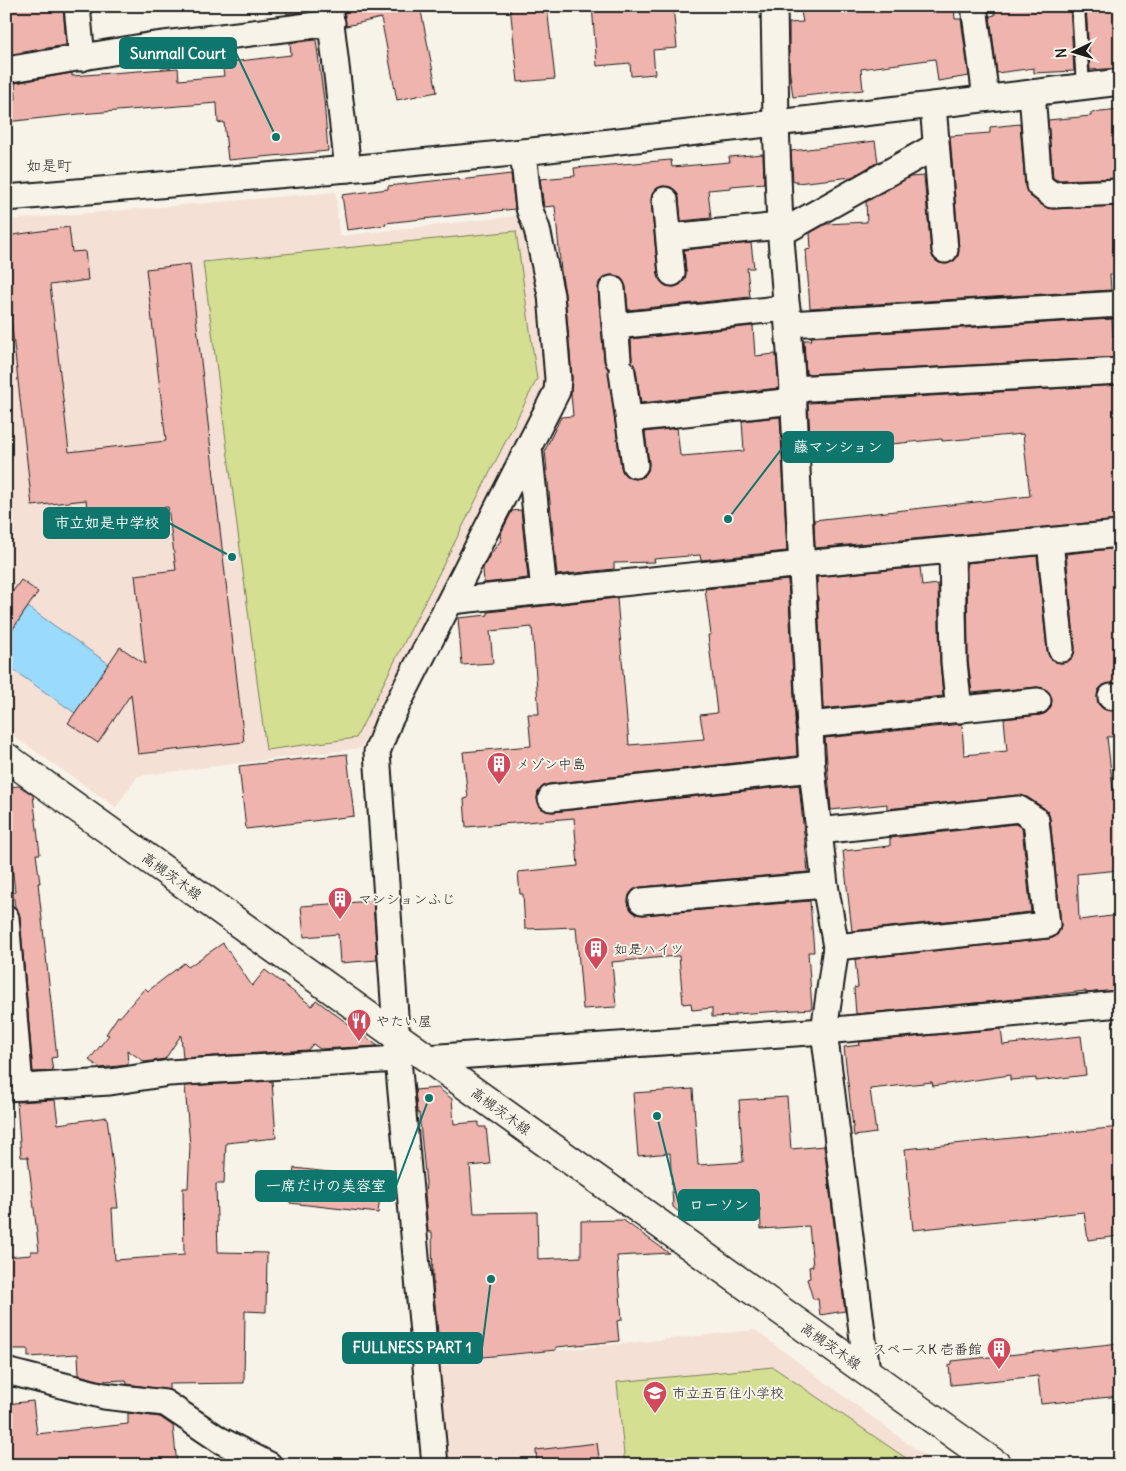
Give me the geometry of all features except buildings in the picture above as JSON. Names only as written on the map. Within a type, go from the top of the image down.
[{"type":"main road","name":"高槻茨木線","points":[[6,757],[398,1048],[426,1058],[997,1465]]},
{"type":"street","points":[[77,6],[82,58]]},
{"type":"street","points":[[774,6],[776,123],[781,229],[803,564],[809,725],[825,885],[836,947],[824,1031],[867,1372]]},
{"type":"street","points":[[974,6],[986,98]]},
{"type":"street","points":[[6,70],[331,14],[348,169]]},
{"type":"street","points":[[6,198],[523,152],[1120,82]]},
{"type":"street","points":[[1032,93],[1039,185],[1052,195],[1120,192]]},
{"type":"street","points":[[933,105],[945,250]]},
{"type":"street","points":[[669,237],[781,229],[936,146]]},
{"type":"street","points":[[435,1465],[398,1048],[377,752],[390,721],[557,391],[558,380],[551,295],[537,230],[529,208],[523,152]]},
{"type":"street","points":[[665,200],[672,273]]},
{"type":"street","points":[[612,289],[620,365],[630,419],[635,465]]},
{"type":"street","points":[[616,326],[788,316],[1120,304]]},
{"type":"street","points":[[630,419],[793,395],[1120,371]]},
{"type":"street","points":[[529,447],[544,591]]},
{"type":"street","points":[[451,601],[803,564],[1120,534]]},
{"type":"street","points":[[1050,541],[1061,649]]},
{"type":"street","points":[[952,550],[954,662],[959,710]]},
{"type":"street","points":[[809,725],[1038,700]]},
{"type":"street","points":[[551,798],[812,770]]},
{"type":"street","points":[[819,831],[1019,809],[1036,820],[1047,926],[836,947]]},
{"type":"street","points":[[642,901],[825,885]]},
{"type":"street","points":[[6,918],[13,1087],[110,1082],[168,1073],[398,1048]]},
{"type":"street","points":[[426,1058],[824,1031],[1120,1004]]},
{"type":"street","points":[[6,1371],[104,1396],[165,1403],[220,1440],[269,1465]]},
{"type":"lane","points":[[1078,6],[1083,86]]},
{"type":"shaded area","points":[[336,192],[339,236],[517,216],[524,232],[539,297],[546,383],[361,748],[138,776],[116,807],[6,731],[6,220]]},
{"type":"shaded area","name":"市立五百住小学校","points":[[755,1330],[937,1465],[447,1465],[437,1363]]},
{"type":"green space","points":[[516,231],[537,379],[356,738],[266,750],[203,262]]},
{"type":"green space","points":[[773,1367],[916,1465],[625,1465],[617,1382]]},
{"type":"water","points":[[28,607],[109,664],[75,713],[6,665],[6,639]]},
{"type":"place","name":"Sunmall Court","points":[[276,137]]},
{"type":"place","name":"藤マンション","points":[[728,519]]},
{"type":"place","name":"市立如是中学校","points":[[232,557]]},
{"type":"place","name":"メゾン中島","points":[[499,785]]},
{"type":"place","name":"マンションふじ","points":[[340,920]]},
{"type":"place","name":"如是ハイツ","points":[[596,970]]},
{"type":"place","name":"やたい屋","points":[[359,1042]]},
{"type":"place","name":"一席だけの美容室","points":[[429,1098]]},
{"type":"place","name":"ローソン","points":[[657,1116]]},
{"type":"place","name":"FULLNESS PART 1","points":[[491,1279]]},
{"type":"place","name":"スペースK 壱番館","points":[[999,1370]]},
{"type":"place","name":"市立五百住小学校","points":[[655,1414]]},
{"type":"district","name":"如是町","points":[[49,165]]}]
